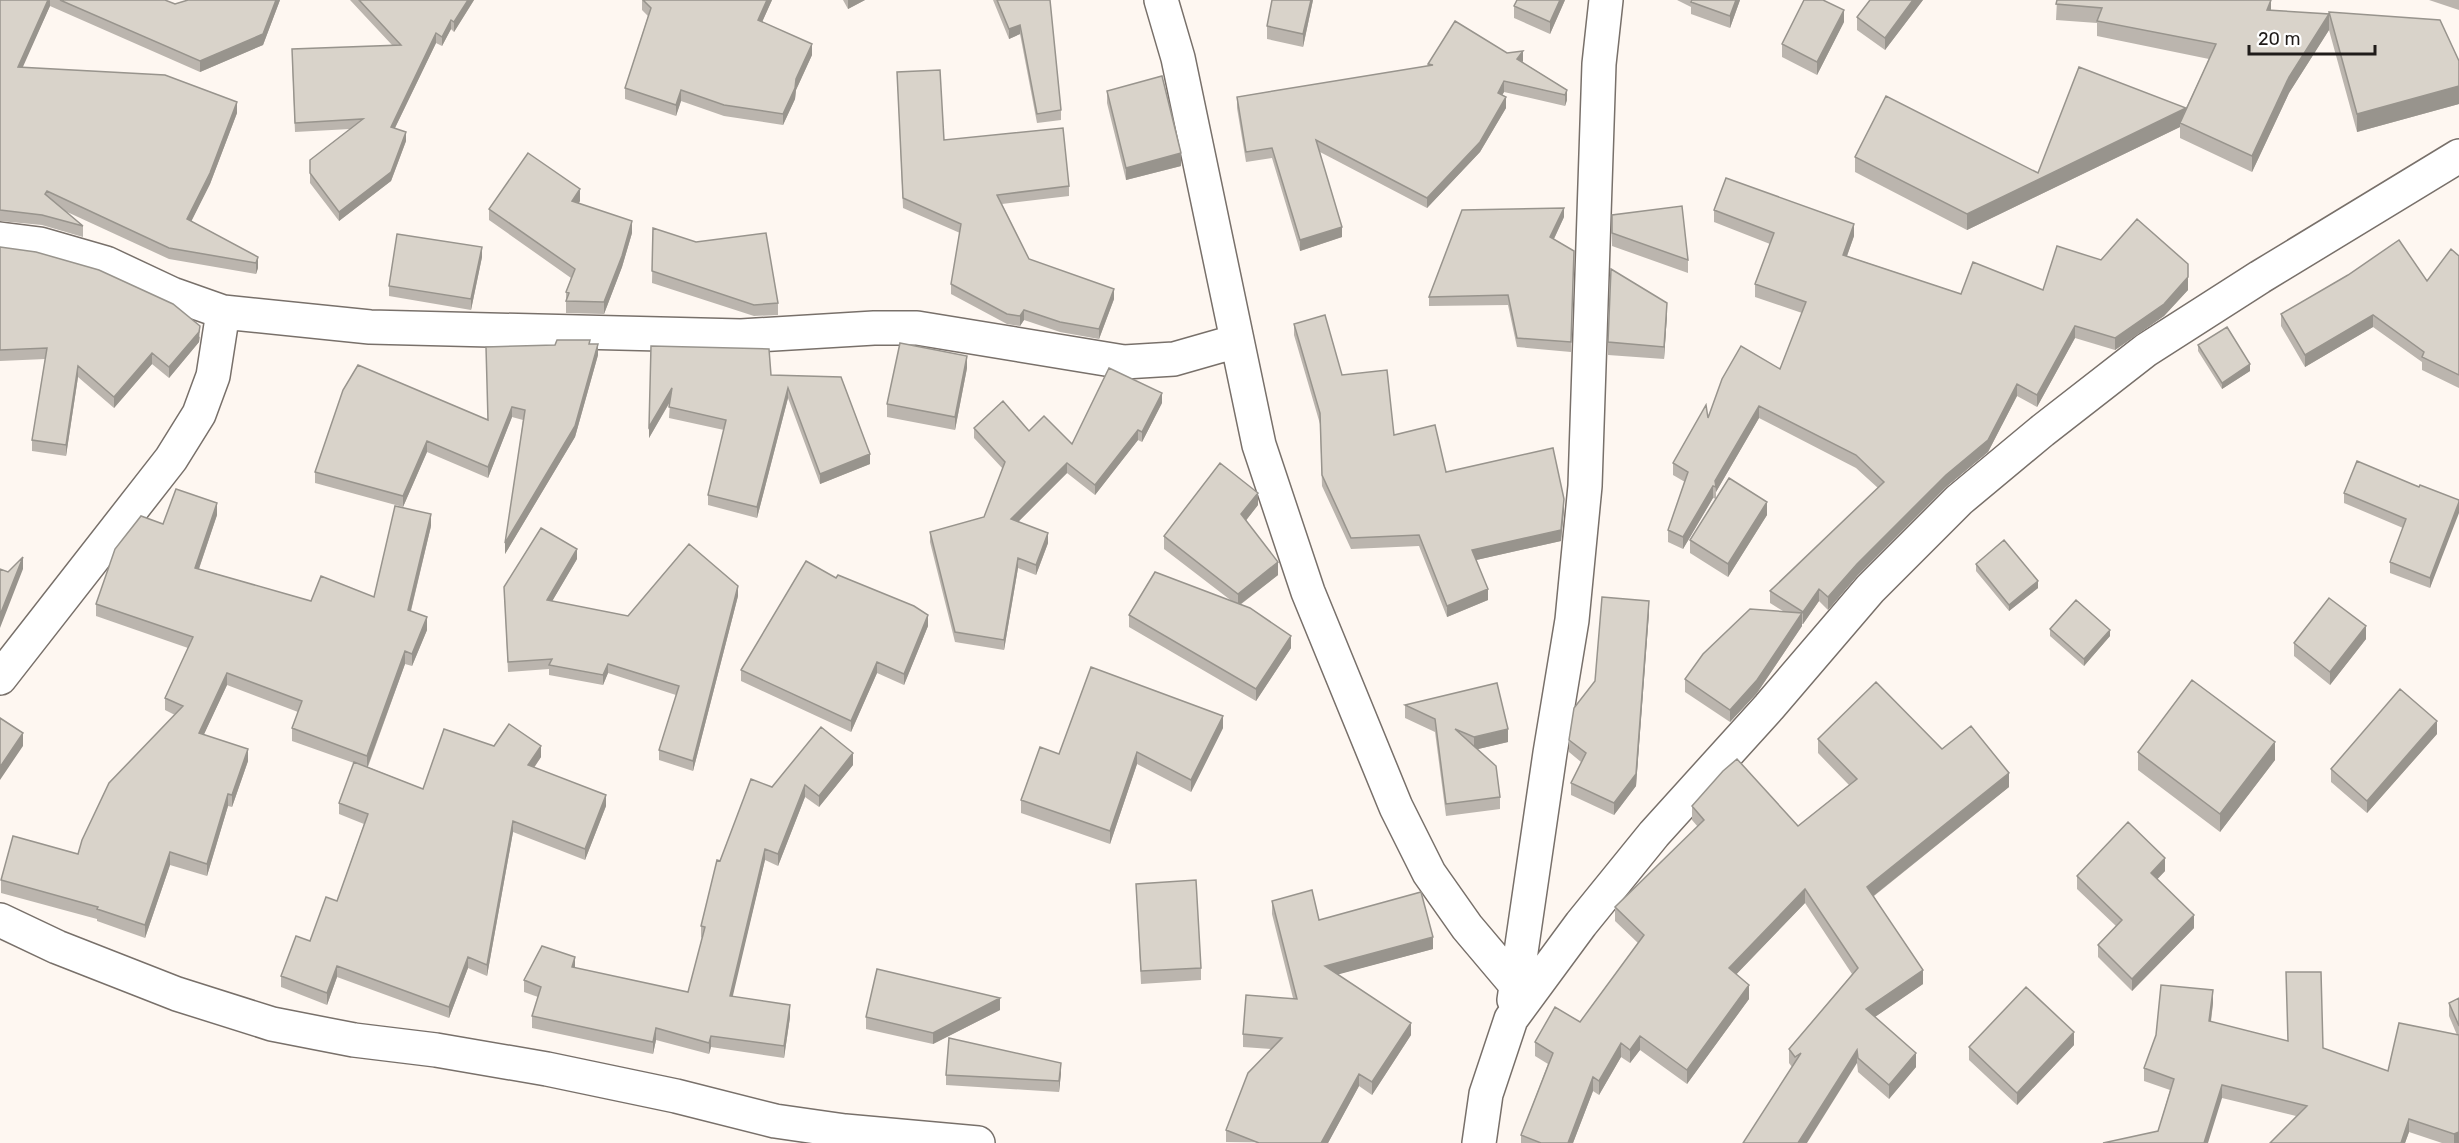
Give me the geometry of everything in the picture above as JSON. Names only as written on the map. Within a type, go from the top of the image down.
[{"type":"street","points":[[1161,0],[1178,58],[1259,445],[1308,592],[1396,807],[1429,873],[1467,927],[1516,985]]},
{"type":"street","points":[[1479,1143],[1486,1094],[1511,1019],[1572,620],[1585,486],[1599,64],[1606,0]]},
{"type":"street","points":[[1511,1019],[1581,924],[1654,834],[1769,707],[1870,589],[1959,500],[2042,431],[2146,350],[2259,277],[2459,156]]},
{"type":"street","points":[[0,238],[40,244],[106,263],[172,294],[223,312],[370,327],[741,336],[874,328],[917,328],[1124,362],[1174,359],[1237,341]]},
{"type":"street","points":[[0,678],[171,459],[199,414],[213,376],[223,312]]},
{"type":"street","points":[[0,920],[57,947],[177,994],[272,1024],[354,1040],[436,1050],[547,1069],[676,1096],[775,1120],[845,1131],[978,1143]]},
{"type":"building","points":[[0,0],[48,0],[18,67],[165,75],[237,102],[210,173],[187,219],[258,257],[256,263],[169,248],[47,191],[45,194],[83,226],[42,215],[0,210]]},
{"type":"building","points":[[60,0],[165,0],[175,4],[188,0],[276,0],[263,34],[200,61]]},
{"type":"building","points":[[359,0],[468,0],[454,22],[451,20],[442,37],[436,33],[391,127],[406,132],[391,172],[339,212],[310,173],[310,160],[363,119],[295,123],[292,49],[401,45]]},
{"type":"building","points":[[643,0],[767,0],[758,20],[812,44],[783,114],[724,105],[681,90],[676,105],[625,88],[651,8]]},
{"type":"building","points":[[997,0],[1050,0],[1061,110],[1037,114],[1020,25],[1009,29]]},
{"type":"building","points":[[1272,0],[1311,0],[1303,34],[1267,26]]},
{"type":"building","points":[[1517,0],[1560,0],[1550,22],[1514,6]]},
{"type":"building","points":[[1692,0],[1736,0],[1730,16],[1691,2]]},
{"type":"building","points":[[1804,0],[1823,0],[1844,10],[1817,62],[1782,44]]},
{"type":"building","points":[[1870,0],[1913,0],[1885,38],[1857,17]]},
{"type":"building","points":[[2057,0],[2271,0],[2267,10],[2329,14],[2289,77],[2252,156],[2180,123],[2216,44],[2097,21],[2102,8],[2056,4]]},
{"type":"building","points":[[2329,12],[2440,20],[2459,61],[2459,86],[2357,114]]},
{"type":"building","points":[[1455,21],[1507,53],[1523,51],[1517,59],[1567,90],[1565,95],[1504,81],[1498,93],[1506,97],[1480,142],[1427,198],[1316,140],[1342,227],[1300,240],[1272,148],[1246,152],[1237,97],[1433,65],[1428,64]]},
{"type":"building","points":[[2079,67],[2186,108],[1967,214],[1855,157],[1886,96],[2038,173]]},
{"type":"building","points":[[940,70],[944,140],[1063,128],[1069,186],[997,195],[1029,259],[1114,289],[1099,329],[1060,322],[1024,310],[1020,316],[1007,314],[951,284],[961,224],[903,198],[897,72]]},
{"type":"building","points":[[1162,76],[1181,153],[1126,168],[1107,91]]},
{"type":"building","points":[[528,153],[580,189],[572,201],[632,221],[622,256],[604,302],[566,301],[569,293],[566,292],[575,269],[489,209]]},
{"type":"building","points":[[1726,178],[1854,224],[1843,255],[1961,294],[1973,262],[2043,290],[2057,246],[2101,260],[2137,219],[2188,264],[2188,277],[2164,304],[2115,338],[2075,326],[2037,395],[2017,384],[1988,440],[1946,475],[1857,564],[1828,597],[1819,589],[1803,612],[1770,591],[1884,482],[1856,455],[1759,406],[1715,481],[1716,487],[1713,486],[1683,537],[1668,530],[1688,472],[1673,463],[1706,405],[1708,418],[1722,379],[1741,346],[1780,369],[1806,302],[1755,284],[1774,233],[1714,210]]},
{"type":"building","points":[[1682,206],[1688,260],[1612,233],[1612,215]]},
{"type":"building","points":[[1564,208],[1550,237],[1574,251],[1571,342],[1517,338],[1508,295],[1429,297],[1462,210]]},
{"type":"building","points":[[653,228],[696,242],[766,233],[778,303],[754,305],[652,271]]},
{"type":"building","points":[[397,234],[482,247],[471,299],[389,286]]},
{"type":"building","points":[[2399,240],[2427,281],[2451,249],[2459,256],[2459,375],[2422,357],[2424,352],[2373,315],[2305,355],[2281,314],[2348,275]]},
{"type":"building","points":[[0,247],[36,252],[99,270],[173,304],[200,326],[199,332],[169,367],[152,353],[114,397],[78,366],[66,445],[32,440],[47,348],[0,350]]},
{"type":"building","points":[[1611,269],[1667,303],[1664,347],[1608,342]]},
{"type":"building","points":[[1325,315],[1342,375],[1387,370],[1394,435],[1435,425],[1446,472],[1553,448],[1564,499],[1561,530],[1472,550],[1488,589],[1447,606],[1419,535],[1351,538],[1322,475],[1320,413],[1294,324]]},
{"type":"building","points":[[2227,327],[2250,364],[2222,383],[2198,345]]},
{"type":"building","points":[[557,340],[590,340],[589,344],[598,344],[575,426],[505,543],[525,410],[512,407],[488,467],[427,441],[403,496],[315,472],[343,390],[358,365],[488,420],[486,347],[555,345]]},
{"type":"building","points":[[900,343],[967,356],[955,417],[887,404]]},
{"type":"building","points":[[651,346],[769,349],[771,375],[841,377],[870,454],[820,474],[788,388],[757,507],[708,495],[726,420],[669,407],[672,388],[649,427]]},
{"type":"building","points":[[1109,368],[1162,393],[1142,432],[1138,430],[1095,485],[1067,463],[1011,519],[1048,533],[1036,565],[1018,558],[1004,640],[955,632],[930,532],[984,517],[1005,462],[974,428],[1003,401],[1029,431],[1044,416],[1072,444]]},
{"type":"building","points":[[2357,461],[2419,487],[2420,485],[2459,500],[2430,578],[2390,562],[2406,519],[2344,493]]},
{"type":"building","points":[[1220,463],[1258,493],[1241,514],[1278,562],[1238,594],[1164,536]]},
{"type":"building","points":[[1729,478],[1767,502],[1728,564],[1690,540]]},
{"type":"building","points":[[176,489],[217,503],[195,568],[311,601],[321,576],[374,597],[395,506],[431,514],[408,610],[427,617],[412,654],[405,651],[367,756],[292,728],[302,701],[227,673],[199,733],[248,749],[232,795],[228,794],[207,864],[170,852],[145,925],[97,909],[98,907],[1,880],[13,836],[78,854],[82,840],[109,783],[183,706],[165,698],[193,637],[96,604],[115,549],[141,516],[163,524]]},
{"type":"building","points":[[541,528],[577,549],[547,600],[628,616],[689,544],[738,586],[693,761],[659,750],[679,686],[608,664],[603,675],[549,665],[552,659],[508,662],[504,587]]},
{"type":"building","points":[[2004,540],[2038,581],[2009,605],[1976,564]]},
{"type":"building","points":[[23,557],[0,615],[0,569],[8,572]]},
{"type":"building","points":[[806,561],[836,578],[838,575],[914,606],[928,615],[904,674],[877,662],[851,721],[741,670]]},
{"type":"building","points":[[1155,572],[1250,608],[1291,636],[1256,689],[1129,615]]},
{"type":"building","points":[[1602,597],[1649,601],[1636,774],[1614,803],[1571,783],[1586,753],[1569,740],[1574,708],[1595,681]]},
{"type":"building","points":[[2329,598],[2366,626],[2330,672],[2294,643]]},
{"type":"building","points":[[2076,600],[2110,630],[2084,659],[2050,629]]},
{"type":"building","points":[[1750,609],[1802,613],[1757,680],[1730,710],[1685,679],[1703,654]]},
{"type":"building","points":[[1091,667],[1223,716],[1191,780],[1137,752],[1110,831],[1021,800],[1040,747],[1059,754]]},
{"type":"building","points":[[2192,680],[2275,742],[2220,814],[2138,752]]},
{"type":"building","points":[[1876,682],[1942,749],[1971,726],[2009,773],[1867,887],[1923,970],[1866,1009],[1916,1053],[1889,1085],[1858,1058],[1857,1050],[1798,1143],[1743,1143],[1801,1053],[1795,1057],[1789,1049],[1858,968],[1805,889],[1729,968],[1749,985],[1687,1070],[1640,1036],[1630,1050],[1621,1043],[1599,1081],[1593,1077],[1568,1143],[1541,1143],[1521,1135],[1553,1053],[1535,1042],[1555,1007],[1580,1022],[1644,935],[1615,907],[1704,820],[1692,806],[1723,771],[1737,759],[1798,826],[1857,779],[1818,739]]},
{"type":"building","points":[[1497,683],[1508,729],[1474,737],[1455,729],[1496,766],[1500,797],[1446,804],[1435,719],[1405,705]]},
{"type":"building","points":[[2400,689],[2437,721],[2367,801],[2331,769]]},
{"type":"building","points":[[0,718],[23,733],[0,767]]},
{"type":"building","points":[[509,724],[541,746],[528,765],[606,795],[585,849],[513,821],[487,965],[468,957],[449,1007],[337,966],[327,993],[281,976],[296,936],[310,941],[326,897],[337,901],[368,814],[339,803],[354,762],[423,789],[444,729],[494,746]]},
{"type":"building","points":[[821,727],[853,753],[819,796],[805,785],[778,854],[765,849],[730,996],[790,1005],[784,1046],[711,1036],[709,1043],[656,1028],[653,1042],[532,1016],[541,987],[524,980],[542,946],[575,957],[572,967],[688,992],[705,927],[701,926],[717,860],[720,861],[751,779],[772,787]]},
{"type":"building","points":[[2128,822],[2165,858],[2151,873],[2194,915],[2132,979],[2098,945],[2122,920],[2077,876]]},
{"type":"building","points":[[1196,880],[1201,968],[1141,971],[1136,884]]},
{"type":"building","points":[[1312,890],[1319,920],[1421,892],[1433,937],[1325,966],[1411,1023],[1372,1082],[1359,1074],[1321,1143],[1259,1143],[1226,1130],[1248,1073],[1282,1038],[1243,1034],[1246,995],[1297,999],[1272,901]]},
{"type":"building","points":[[877,969],[1000,998],[933,1033],[866,1017]]},
{"type":"building","points":[[2286,972],[2321,972],[2323,1048],[2388,1071],[2399,1023],[2459,1035],[2459,1132],[2454,1134],[2409,1119],[2401,1143],[2270,1143],[2307,1106],[2222,1085],[2204,1143],[2103,1143],[2158,1131],[2174,1079],[2144,1068],[2156,1035],[2161,985],[2213,990],[2209,1021],[2288,1041]]},
{"type":"building","points":[[2026,987],[2074,1032],[2017,1093],[1969,1047]]},
{"type":"building","points":[[2459,998],[2459,1026],[2449,1003]]},
{"type":"building","points":[[949,1038],[1061,1063],[1059,1081],[946,1075]]}]
